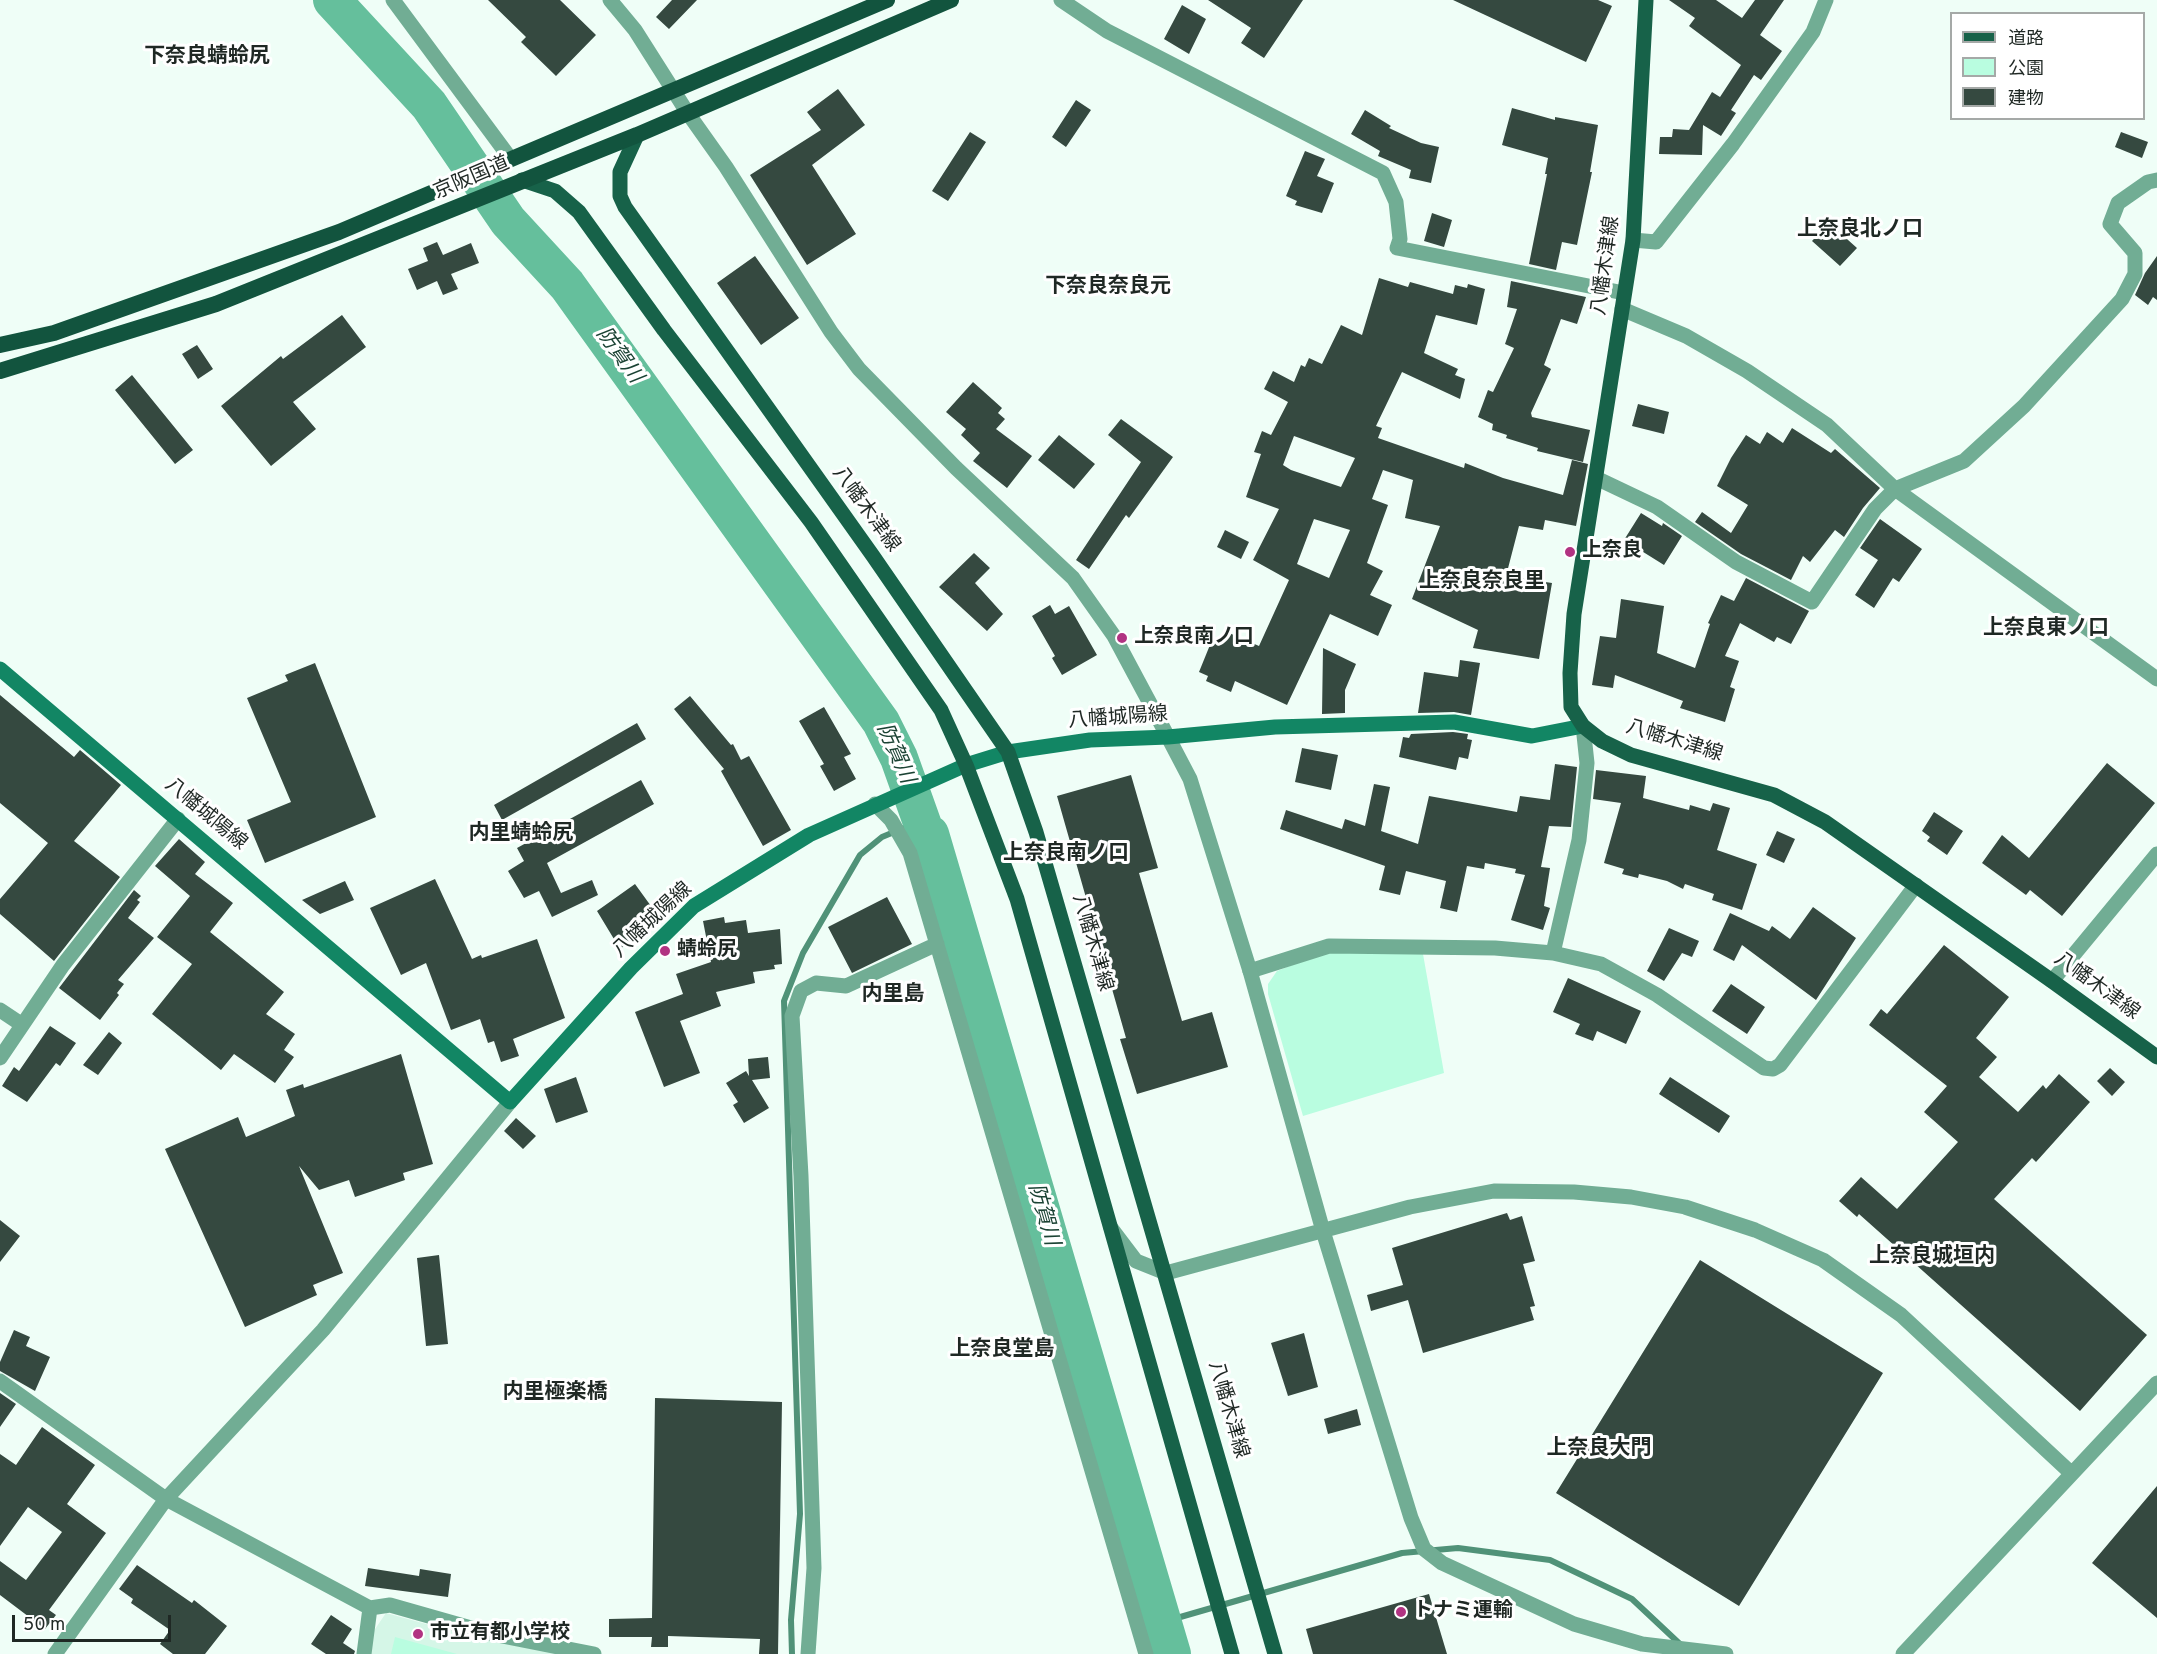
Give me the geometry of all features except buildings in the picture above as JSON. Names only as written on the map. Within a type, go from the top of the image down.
[{"type":"highway","name":"京阪国道","points":[[0,345],[54,333],[339,232],[887,0]]},
{"type":"highway","name":"京阪国道","points":[[0,371],[216,304],[637,135],[951,0]]},
{"type":"main road","name":"八幡木津線","points":[[1646,0],[1633,240],[1574,614],[1569,673],[1571,707],[1583,726],[1602,741],[1631,755],[1774,795],[1825,822],[2157,1057]]},
{"type":"main road","name":"八幡木津線","points":[[637,135],[620,172],[620,196],[625,207],[873,556],[1008,752],[1036,832],[1275,1654]]},
{"type":"main road","points":[[519,182],[555,191],[579,212],[664,330],[811,522],[941,711],[966,765],[1017,899],[1232,1654]]},
{"type":"main road","name":"八幡城陽線","points":[[0,669],[510,1102],[631,968],[694,906],[809,836],[875,804],[966,765],[1008,752],[1090,740],[1168,737],[1275,727],[1454,722],[1532,736],[1583,726]]},
{"type":"street","points":[[393,0],[506,160]]},
{"type":"street","points":[[610,0],[635,30],[831,332],[859,369],[964,476],[1073,578],[1114,636],[1168,737],[1190,779],[1250,971],[1323,1231],[1411,1518],[1424,1549],[1442,1563],[1574,1624],[1642,1644],[1726,1654]]},
{"type":"street","points":[[1061,0],[1107,31],[1383,173],[1396,202],[1400,239],[1397,248],[1624,293]]},
{"type":"street","points":[[1633,240],[1656,242],[1733,144],[1813,32],[1826,0]]},
{"type":"street","points":[[1596,478],[1657,507],[1736,562],[1812,602],[1875,509],[1894,489],[1964,461],[2024,406],[2122,299],[2135,274],[2134,253],[2110,224],[2118,203],[2148,182],[2157,180]]},
{"type":"street","points":[[1622,309],[1686,336],[1747,371],[1827,425],[1894,489],[2157,679]]},
{"type":"street","points":[[1553,953],[1579,840],[1587,763],[1583,726]]},
{"type":"street","points":[[875,804],[891,819],[910,854],[1146,1654]]},
{"type":"street","points":[[0,1058],[63,965],[178,819]]},
{"type":"street","points":[[2052,981],[2157,854]]},
{"type":"street","points":[[1250,971],[1329,946],[1495,948],[1553,953],[1601,964],[1657,995],[1764,1068],[1773,1070],[1780,1065],[1916,885]]},
{"type":"street","points":[[808,1654],[814,1568],[801,1176],[792,1016],[801,991],[816,983],[846,986],[937,944]]},
{"type":"street","points":[[0,1010],[21,1024]]},
{"type":"street","points":[[55,1654],[166,1499],[324,1330],[510,1102]]},
{"type":"street","points":[[1110,1225],[1136,1261],[1166,1274],[1410,1207],[1494,1191],[1574,1192],[1631,1197],[1684,1208],[1755,1230],[1823,1260],[1901,1316],[2071,1473]]},
{"type":"street","points":[[0,1381],[166,1499],[370,1608],[390,1605],[492,1634],[594,1654]]},
{"type":"street","points":[[1903,1654],[2157,1383]]},
{"type":"street","points":[[364,1654],[370,1608]]},
{"type":"shaded area","name":"市立有都小学校","points":[[386,1613],[470,1636],[560,1654],[371,1654],[373,1632]]},
{"type":"green space","points":[[1331,950],[1423,954],[1444,1073],[1303,1116],[1268,994],[1268,984],[1277,971]]},
{"type":"green space","points":[[395,1637],[457,1654],[391,1654]]},
{"type":"waterway","name":"防賀川","points":[[332,0],[429,105],[508,221],[567,285],[881,722],[899,758],[925,831],[930,834],[1172,1654]]},
{"type":"waterway","points":[[792,1654],[791,1620],[800,1514],[784,1001],[803,953],[860,855],[882,837],[923,820]]},
{"type":"waterway","points":[[1163,1622],[1402,1553],[1458,1548],[1550,1560],[1632,1599],[1681,1645]]},
{"type":"place","name":"上奈良","points":[[1570,552]]},
{"type":"place","name":"上奈良南ノ口","points":[[1122,638]]},
{"type":"place","name":"蜻蛉尻","points":[[665,951]]},
{"type":"place","name":"トナミ運輸","points":[[1401,1612]]},
{"type":"place","name":"市立有都小学校","points":[[418,1634]]},
{"type":"district","name":"下奈良蜻蛉尻","points":[[207,58]]},
{"type":"district","name":"上奈良北ノ口","points":[[1860,231]]},
{"type":"district","name":"下奈良奈良元","points":[[1108,288]]},
{"type":"district","name":"上奈良奈良里","points":[[1482,583]]},
{"type":"district","name":"上奈良東ノ口","points":[[2046,630]]},
{"type":"district","name":"内里蜻蛉尻","points":[[521,835]]},
{"type":"district","name":"上奈良南ノ口","points":[[1066,855]]},
{"type":"district","name":"内里島","points":[[893,996]]},
{"type":"district","name":"上奈良城垣内","points":[[1932,1258]]},
{"type":"district","name":"上奈良堂島","points":[[1002,1351]]},
{"type":"district","name":"内里極楽橋","points":[[555,1394]]},
{"type":"district","name":"上奈良大門","points":[[1599,1450]]}]
